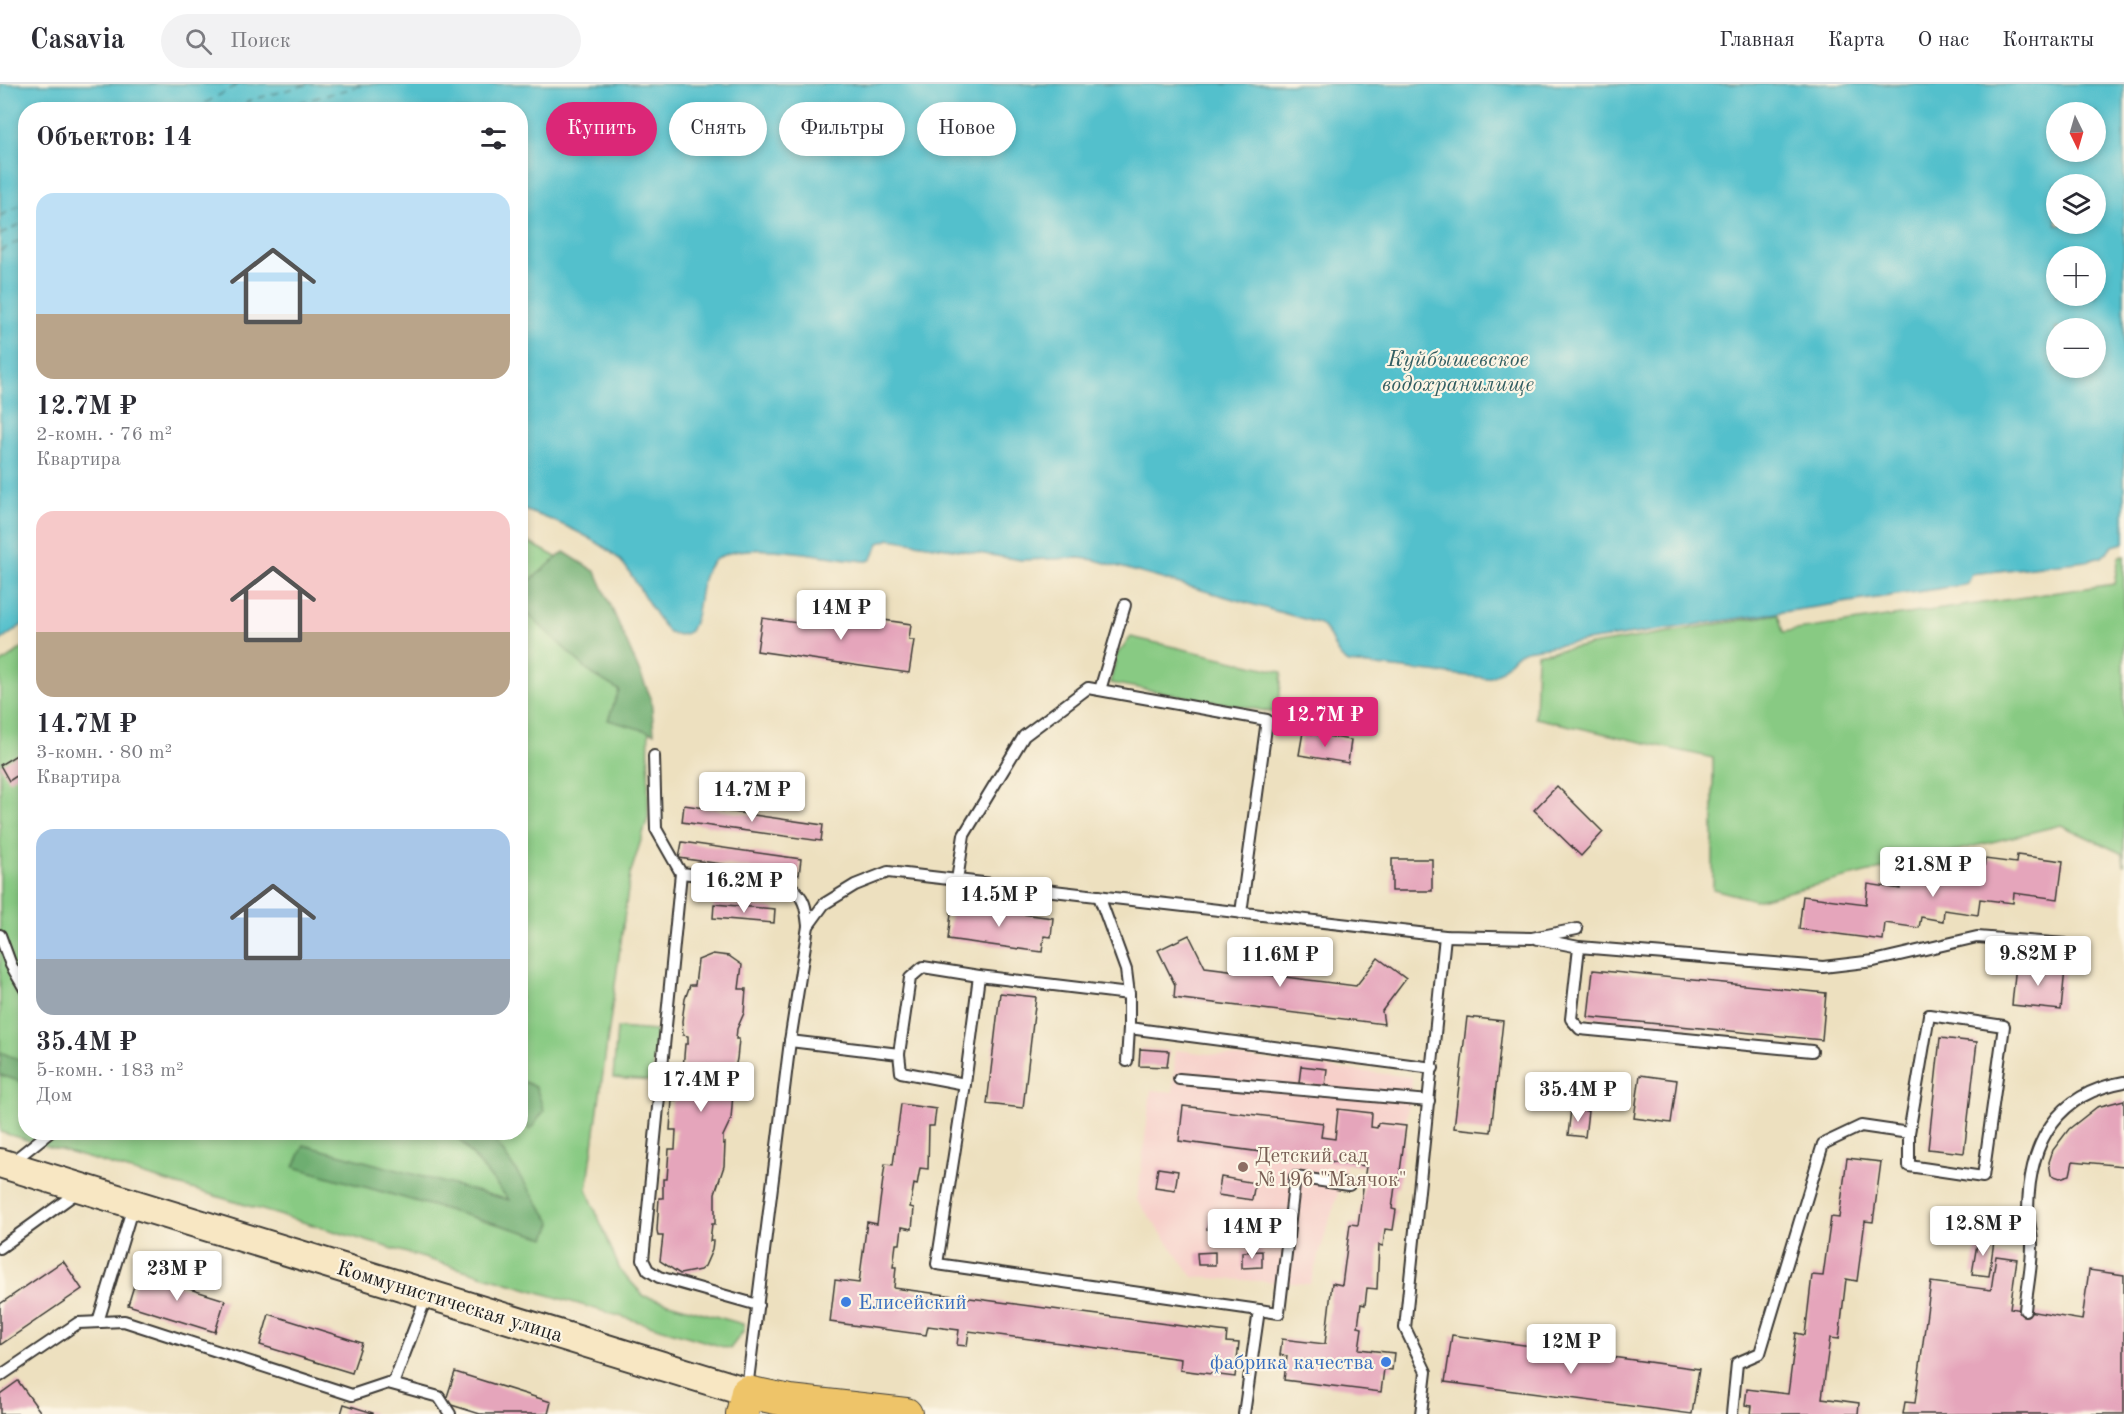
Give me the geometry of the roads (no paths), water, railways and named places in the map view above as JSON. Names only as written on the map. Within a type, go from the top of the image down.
[{"type":"main road","name":"Коммунистическая улица","points":[[5,1163],[427,1295],[744,1403],[906,1414]]},
{"type":"lane","points":[[1100,690],[1125,605]]},
{"type":"lane","points":[[957,880],[964,835],[1024,736],[1088,688],[1267,720],[1241,913]]},
{"type":"lane","points":[[654,756],[656,830],[681,873],[643,1260],[648,1270],[660,1277],[758,1305]]},
{"type":"lane","points":[[808,926],[824,903],[855,885],[888,872],[1445,936],[1532,938],[1579,947],[1823,967],[1874,961],[1977,937],[2065,944]]},
{"type":"lane","points":[[681,873],[789,885],[801,894],[807,908],[808,926],[790,1041],[744,1403]]},
{"type":"lane","points":[[1099,896],[1125,970],[1129,994],[1127,1061]]},
{"type":"lane","points":[[1532,938],[1577,929]]},
{"type":"lane","points":[[0,936],[18,977]]},
{"type":"lane","points":[[1421,1414],[1426,1372],[1405,1328],[1445,936]]},
{"type":"lane","points":[[1579,947],[1571,1020],[1580,1029],[1812,1051]]},
{"type":"lane","points":[[965,1084],[900,1072],[899,1054],[910,978],[923,967],[1129,994]]},
{"type":"lane","points":[[979,976],[937,1264],[1280,1313],[1295,1177],[1349,1185]]},
{"type":"lane","points":[[1929,1015],[2004,1026],[1983,1177],[1909,1166],[1909,1133],[1929,1015]]},
{"type":"lane","points":[[1129,1028],[1433,1068]]},
{"type":"lane","points":[[790,1041],[899,1054]]},
{"type":"lane","points":[[1179,1078],[1429,1101]]},
{"type":"lane","points":[[2025,1310],[2032,1245],[2028,1209],[2033,1166],[2040,1142],[2057,1116],[2080,1097],[2102,1086],[2124,1082]]},
{"type":"lane","points":[[1732,1414],[1737,1363],[1760,1353],[1823,1144],[1861,1126],[1909,1133]]},
{"type":"lane","points":[[5,1163],[38,1140]]},
{"type":"lane","points":[[0,1248],[84,1187]]},
{"type":"lane","points":[[98,1322],[134,1203]]},
{"type":"lane","points":[[393,1384],[427,1295]]},
{"type":"lane","points":[[1244,1414],[1259,1310]]},
{"type":"lane","points":[[0,1376],[78,1323],[124,1321],[352,1395],[388,1383],[439,1397],[450,1414]]},
{"type":"water","name":"Куйбышевское водохранилище","points":[[0,84],[2124,84],[2124,543],[2113,546],[2102,557],[2086,561],[1972,574],[1968,584],[1964,585],[1526,650],[1515,656],[1498,673],[1487,678],[1349,663],[1339,654],[1327,633],[1318,623],[1095,560],[1079,558],[1021,560],[890,539],[879,543],[872,559],[868,561],[761,549],[739,551],[722,556],[710,565],[706,572],[690,631],[680,635],[666,629],[628,570],[608,550],[564,525],[528,512],[528,102],[18,102],[18,628],[0,641]]},
{"type":"place","name":"Детский сад №196 \"Маячок\"","points":[[1243,1167]]},
{"type":"place","name":"Елисейский","points":[[846,1302]]},
{"type":"place","name":"фабрика качества","points":[[1386,1362]]}]
